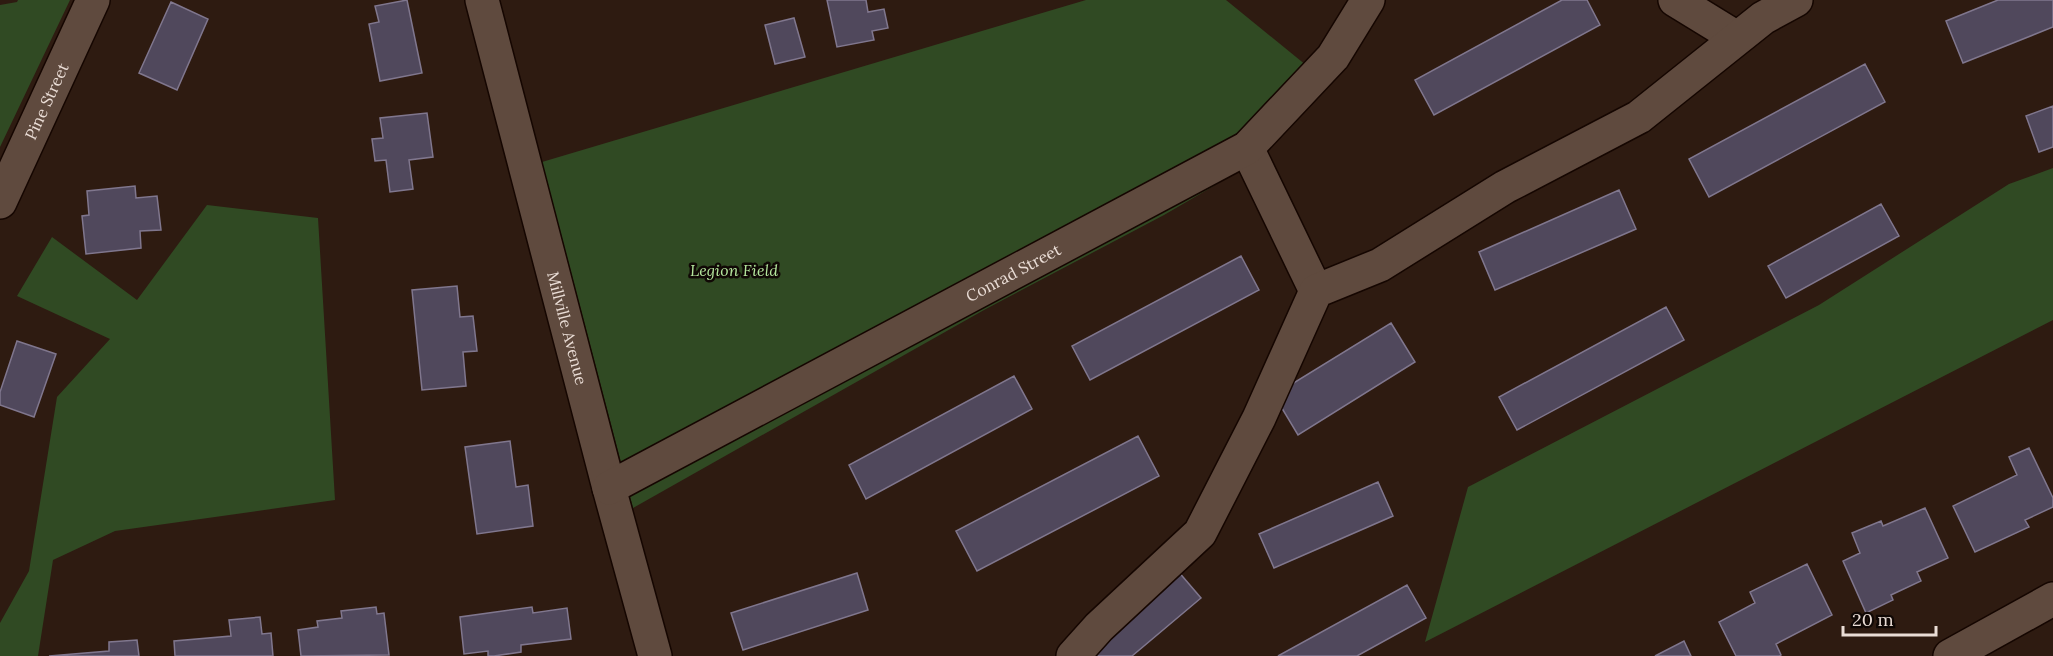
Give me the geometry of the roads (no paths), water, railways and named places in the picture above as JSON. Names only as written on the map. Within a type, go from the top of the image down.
[{"type":"street","name":"Pine Street","points":[[0,202],[93,0]]},
{"type":"street","name":"Millville Avenue","points":[[482,0],[655,656]]},
{"type":"street","name":"Conrad Street","points":[[609,488],[1247,148],[1333,57],[1368,0]]},
{"type":"street","points":[[1675,0],[1737,38]]},
{"type":"street","points":[[1073,656],[1099,627],[1200,533],[1259,418],[1316,291],[1380,265],[1505,187],[1639,117],[1763,18],[1796,0]]},
{"type":"street","points":[[1247,148],[1316,291]]},
{"type":"street","points":[[1950,656],[2053,599]]},
{"type":"park label","name":"Legion Field","points":[[734,270]]}]
